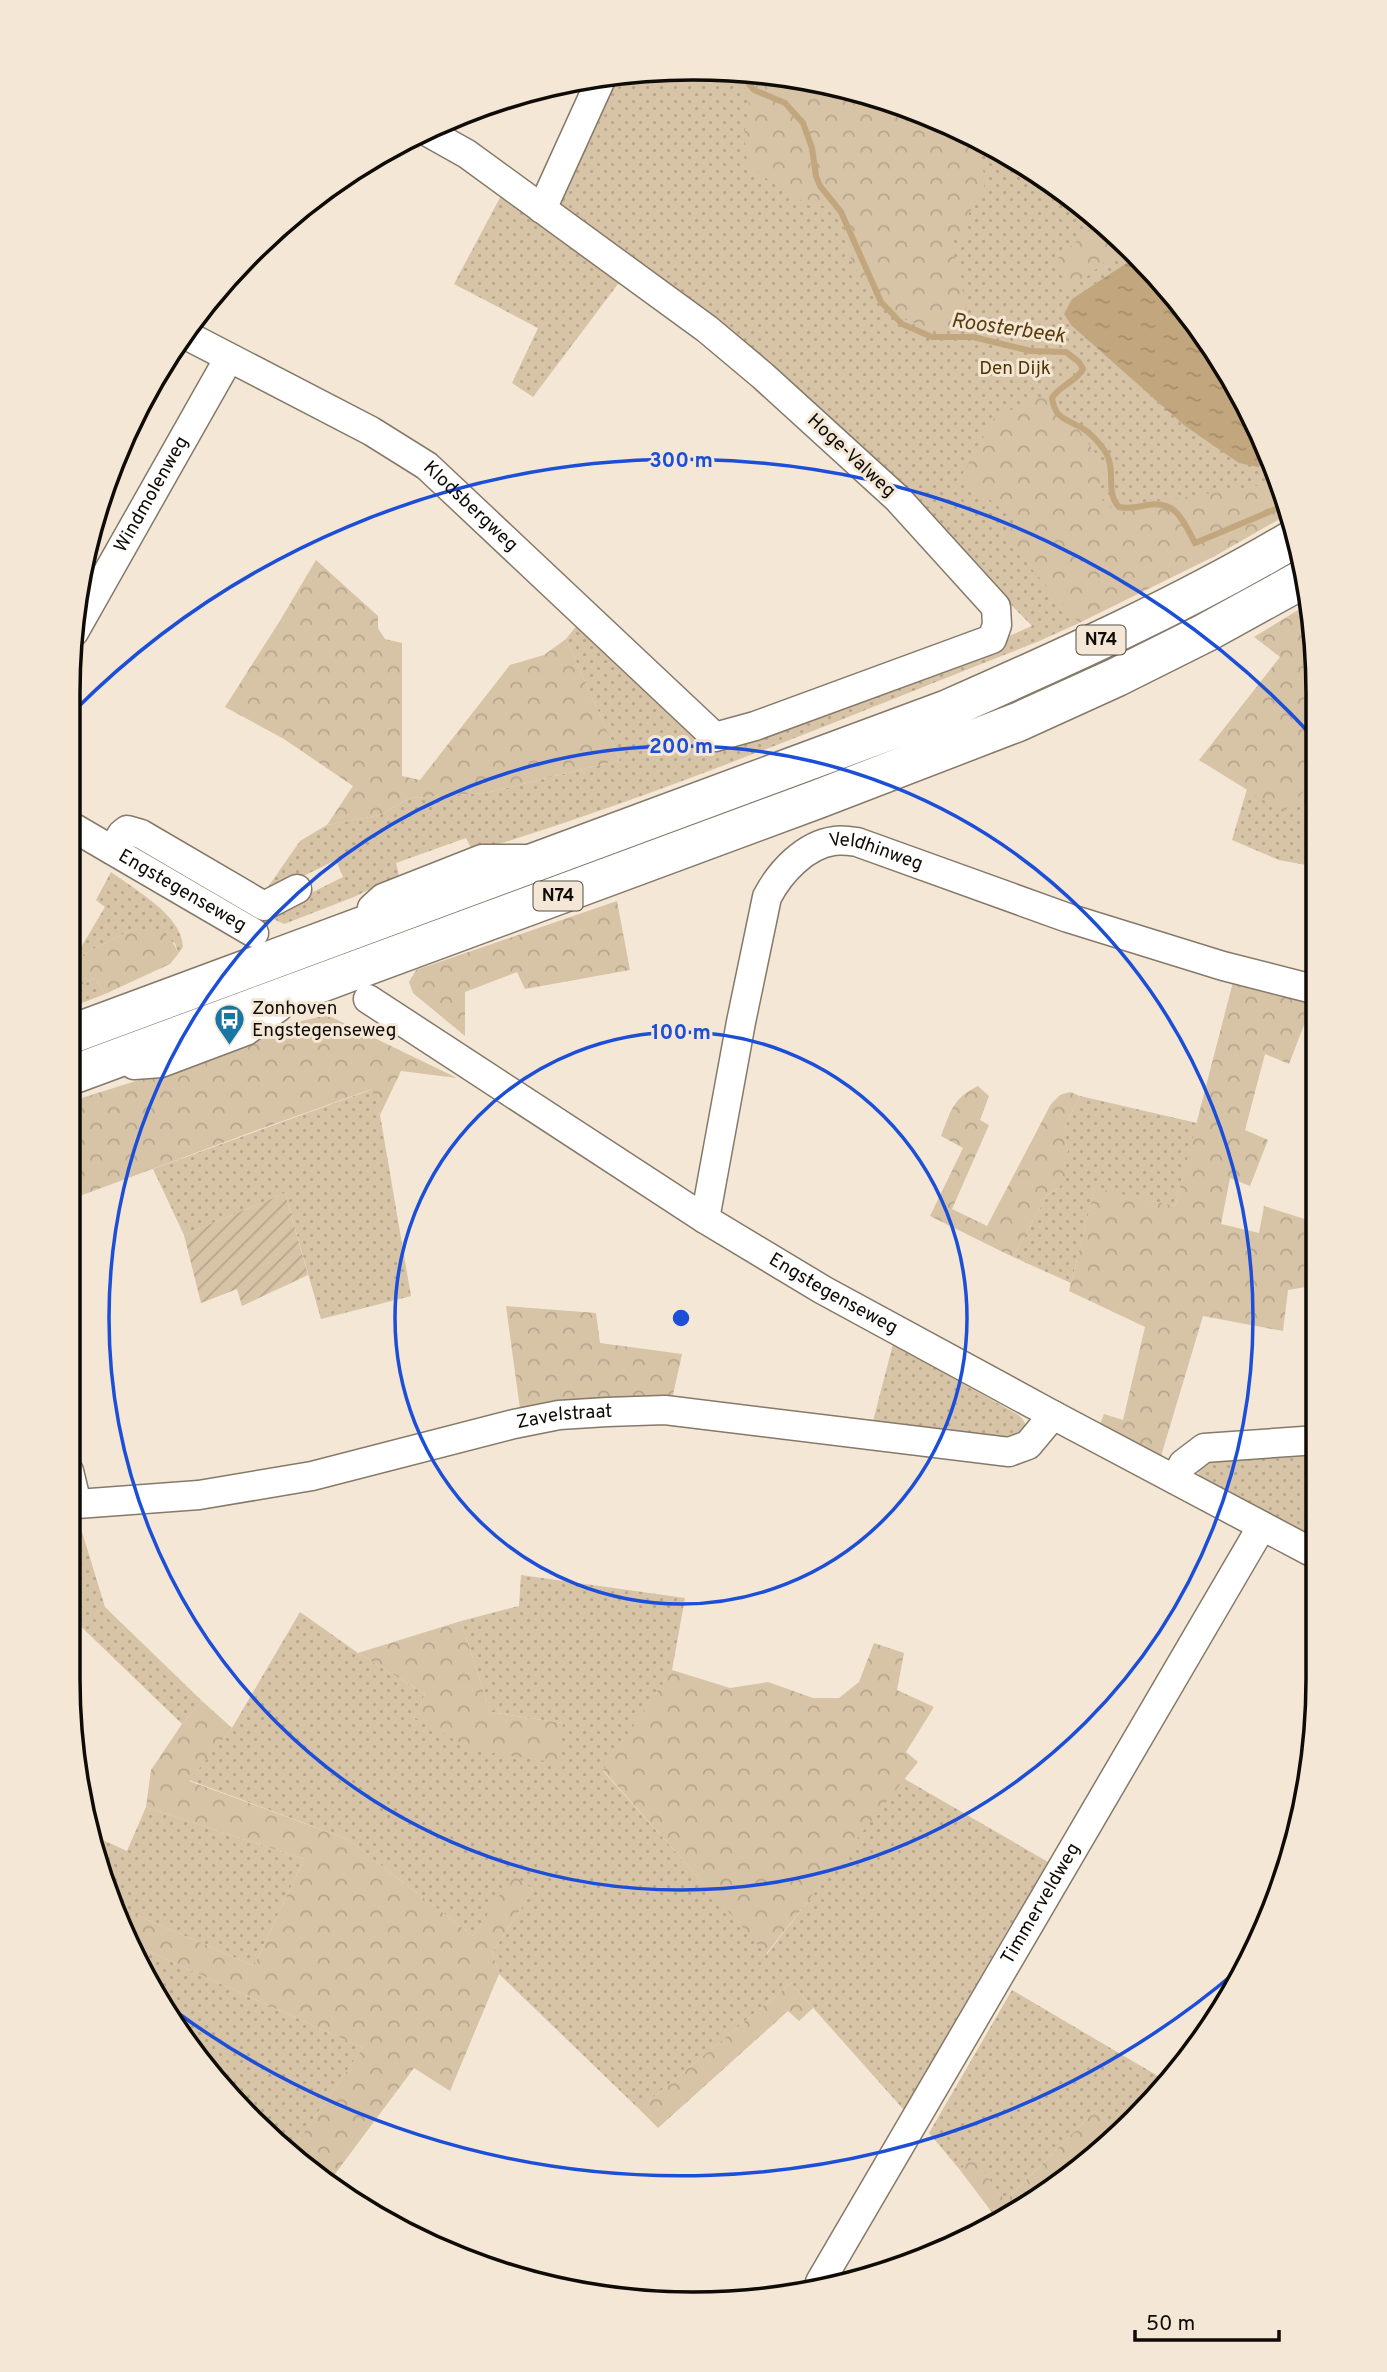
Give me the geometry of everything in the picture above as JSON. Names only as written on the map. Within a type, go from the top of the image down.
[{"type":"highway","name":"N74","points":[[80,1031],[948,709],[1165,610],[1288,542]]},
{"type":"highway","name":"N74","points":[[81,1072],[818,800],[1018,722],[1205,633],[1296,583]]},
{"type":"street","points":[[542,209],[597,88]]},
{"type":"street","name":"Hoge-Valweg","points":[[437,137],[467,154],[707,329],[763,376],[898,499],[996,607],[997,625],[992,639],[755,726],[715,737]]},
{"type":"street","name":"Klodsbergweg","points":[[194,339],[371,432],[427,466],[715,737]]},
{"type":"street","name":"Windmolenweg","points":[[86,610],[229,358]]},
{"type":"street","name":"Engstegenseweg","points":[[111,850],[122,834],[127,830],[133,831],[264,906],[297,889]]},
{"type":"street","name":"Engstegenseweg","points":[[80,832],[254,933]]},
{"type":"street","name":"Veldhinweg","points":[[705,1219],[767,897],[783,874],[811,849],[833,841],[857,842],[1068,918],[1223,966],[1306,987]]},
{"type":"street","name":"Engstegenseweg","points":[[368,999],[705,1219],[835,1296],[1306,1549]]},
{"type":"street","name":"Zavelstraat","points":[[80,1505],[199,1495],[312,1476],[559,1415],[665,1410],[1009,1452],[1028,1445],[1053,1415]]},
{"type":"street","points":[[1175,1479],[1183,1464],[1204,1448],[1306,1441]]},
{"type":"street","name":"Timmerveldweg","points":[[822,2278],[1262,1526]]},
{"type":"green space","name":"Den Dijk","points":[[694,80],[774,86],[852,101],[928,127],[965,144],[1034,184],[1067,207],[1127,260],[1180,320],[1203,353],[1243,422],[1275,500],[1077,621],[1079,623],[1037,642],[757,753],[616,805],[473,852],[466,838],[396,863],[399,875],[354,897],[284,924],[265,915],[311,890],[313,892],[343,877],[336,860],[261,897],[300,841],[327,825],[380,815],[410,798],[486,793],[620,760],[566,639],[578,624],[707,748],[987,646],[1032,626],[901,492],[553,208],[607,87]]},
{"type":"green space","points":[[741,83],[813,92],[852,101],[928,127],[978,151],[986,181],[977,203],[969,213],[965,226],[968,236],[951,241],[965,300],[967,327],[934,329],[902,317],[888,307],[865,283],[856,269],[839,206],[810,206],[764,177],[747,162],[744,133],[750,111],[747,92]]},
{"type":"green space","points":[[502,194],[624,276],[533,397],[512,383],[538,328],[454,284]]},
{"type":"green space","points":[[1092,228],[1118,251],[1067,293],[1058,258]]},
{"type":"green space","points":[[1043,396],[1078,429],[1105,467],[1099,497],[1118,514],[1153,502],[1262,485],[1269,482],[1281,518],[1215,556],[1079,623],[1010,544],[1009,532],[1017,520],[960,478],[995,417]]},
{"type":"green space","points":[[316,560],[378,616],[378,628],[385,639],[402,643],[402,776],[420,780],[510,665],[544,655],[566,639],[620,760],[486,793],[410,798],[380,815],[327,825],[353,786],[284,739],[225,707]]},
{"type":"green space","points":[[1300,609],[1305,653],[1306,790],[1283,812],[1199,760],[1280,657],[1254,637]]},
{"type":"green space","points":[[1247,789],[1283,811],[1306,789],[1306,865],[1279,860],[1232,840]]},
{"type":"green space","points":[[111,872],[166,914],[181,935],[183,947],[178,954],[175,943],[133,929],[80,956],[80,949],[105,907],[96,900]]},
{"type":"green space","points":[[617,901],[630,970],[525,989],[517,972],[465,992],[465,1036],[413,993],[409,982],[416,970]]},
{"type":"green space","points":[[133,929],[161,933],[171,940],[178,954],[170,964],[105,994],[95,978],[80,986],[80,956]]},
{"type":"green space","points":[[95,978],[105,994],[80,1004],[80,986]]},
{"type":"green space","points":[[1234,978],[1306,997],[1306,1025],[1289,1064],[1265,1054],[1245,1130],[1268,1140],[1250,1186],[1230,1178],[1221,1224],[1259,1233],[1264,1206],[1306,1219],[1306,1287],[1288,1290],[1283,1331],[1203,1316],[1161,1456],[1099,1427],[1104,1414],[1123,1420],[1145,1327],[1069,1291],[1095,1188],[1175,1206]]},
{"type":"green space","points":[[327,1015],[457,1078],[401,1071],[380,1115],[372,1089],[80,1196],[80,1099],[139,1080],[276,1027]]},
{"type":"green space","points":[[978,1086],[989,1096],[980,1120],[989,1125],[952,1209],[987,1226],[1051,1104],[1060,1095],[1070,1092],[1080,1096],[1064,1129],[1068,1149],[1065,1176],[1059,1188],[1047,1195],[1013,1257],[930,1216],[963,1148],[941,1136],[958,1101]]},
{"type":"green space","points":[[373,1089],[380,1115],[411,1296],[321,1319],[285,1193],[184,1235],[153,1169]]},
{"type":"green space","points":[[1080,1096],[1197,1123],[1175,1206],[1095,1189],[1071,1283],[1013,1257],[1047,1195],[1059,1188],[1068,1149],[1064,1129]]},
{"type":"green space","points":[[285,1193],[308,1275],[242,1306],[237,1289],[201,1303],[184,1235]]},
{"type":"green space","points":[[506,1306],[596,1313],[600,1343],[682,1354],[671,1404],[520,1409]]},
{"type":"green space","points":[[893,1344],[1020,1416],[1026,1430],[1012,1443],[872,1425]]},
{"type":"green space","points":[[1306,1448],[1306,1536],[1201,1478],[1198,1466],[1201,1458]]},
{"type":"green space","points":[[80,1525],[105,1607],[202,1701],[182,1724],[80,1626]]},
{"type":"green space","points":[[521,1575],[685,1598],[672,1670],[603,1771],[767,1954],[903,1778],[1048,1862],[904,2110],[791,1983],[639,2109],[499,1974],[492,1953],[533,1890],[514,1875],[473,1936],[347,1839],[189,1780],[232,1728],[300,1612],[358,1653],[425,1694],[414,1718],[563,1723],[490,1712],[461,1621],[519,1606]]},
{"type":"green space","points":[[461,1621],[490,1712],[563,1723],[559,1763],[474,1750],[414,1717],[425,1694],[358,1653]]},
{"type":"green space","points":[[874,1643],[904,1653],[897,1690],[934,1707],[906,1752],[918,1762],[766,1954],[603,1770],[672,1670],[730,1688],[768,1682],[813,1698],[839,1698],[859,1682]]},
{"type":"green space","points":[[202,1701],[232,1728],[189,1781],[347,1839],[473,1936],[513,1874],[533,1890],[492,1953],[499,1974],[450,2091],[414,2068],[334,2175],[295,2144],[363,2048],[144,1949],[126,1910],[254,1966],[304,1859],[146,1807],[151,1770],[182,1724]]},
{"type":"green space","points":[[146,1807],[304,1859],[254,1966],[126,1910],[102,1840],[127,1851]]},
{"type":"green space","points":[[144,1949],[363,2048],[295,2144],[260,2112],[207,2052],[163,1985]]},
{"type":"green space","points":[[791,1983],[813,2008],[799,2021],[788,2011],[658,2128],[639,2109]]},
{"type":"green space","points":[[1012,1990],[1159,2077],[1111,2127],[1095,2111],[1005,2201],[973,2158],[960,2170],[929,2133]]},
{"type":"green space","points":[[1095,2111],[1111,2127],[1067,2165],[993,2213],[960,2170],[973,2157],[1005,2201]]},
{"type":"water","points":[[1129,262],[1180,320],[1203,353],[1243,422],[1262,465],[1258,467],[1239,463],[1185,426],[1071,325],[1064,314],[1072,299]]},
{"type":"waterway","name":"Roosterbeek","points":[[749,83],[754,90],[785,103],[803,123],[812,148],[820,186],[841,212],[881,302],[902,324],[932,337],[973,337],[1031,351],[1066,352],[1079,362],[1083,369],[1055,394],[1052,398],[1053,405],[1061,417],[1087,432],[1105,451],[1111,468],[1112,495],[1119,507],[1157,504],[1172,509],[1187,527],[1195,543],[1278,508]]},
{"type":"place","name":"Zonhoven Engstegenseweg","points":[[229,1047]]}]
